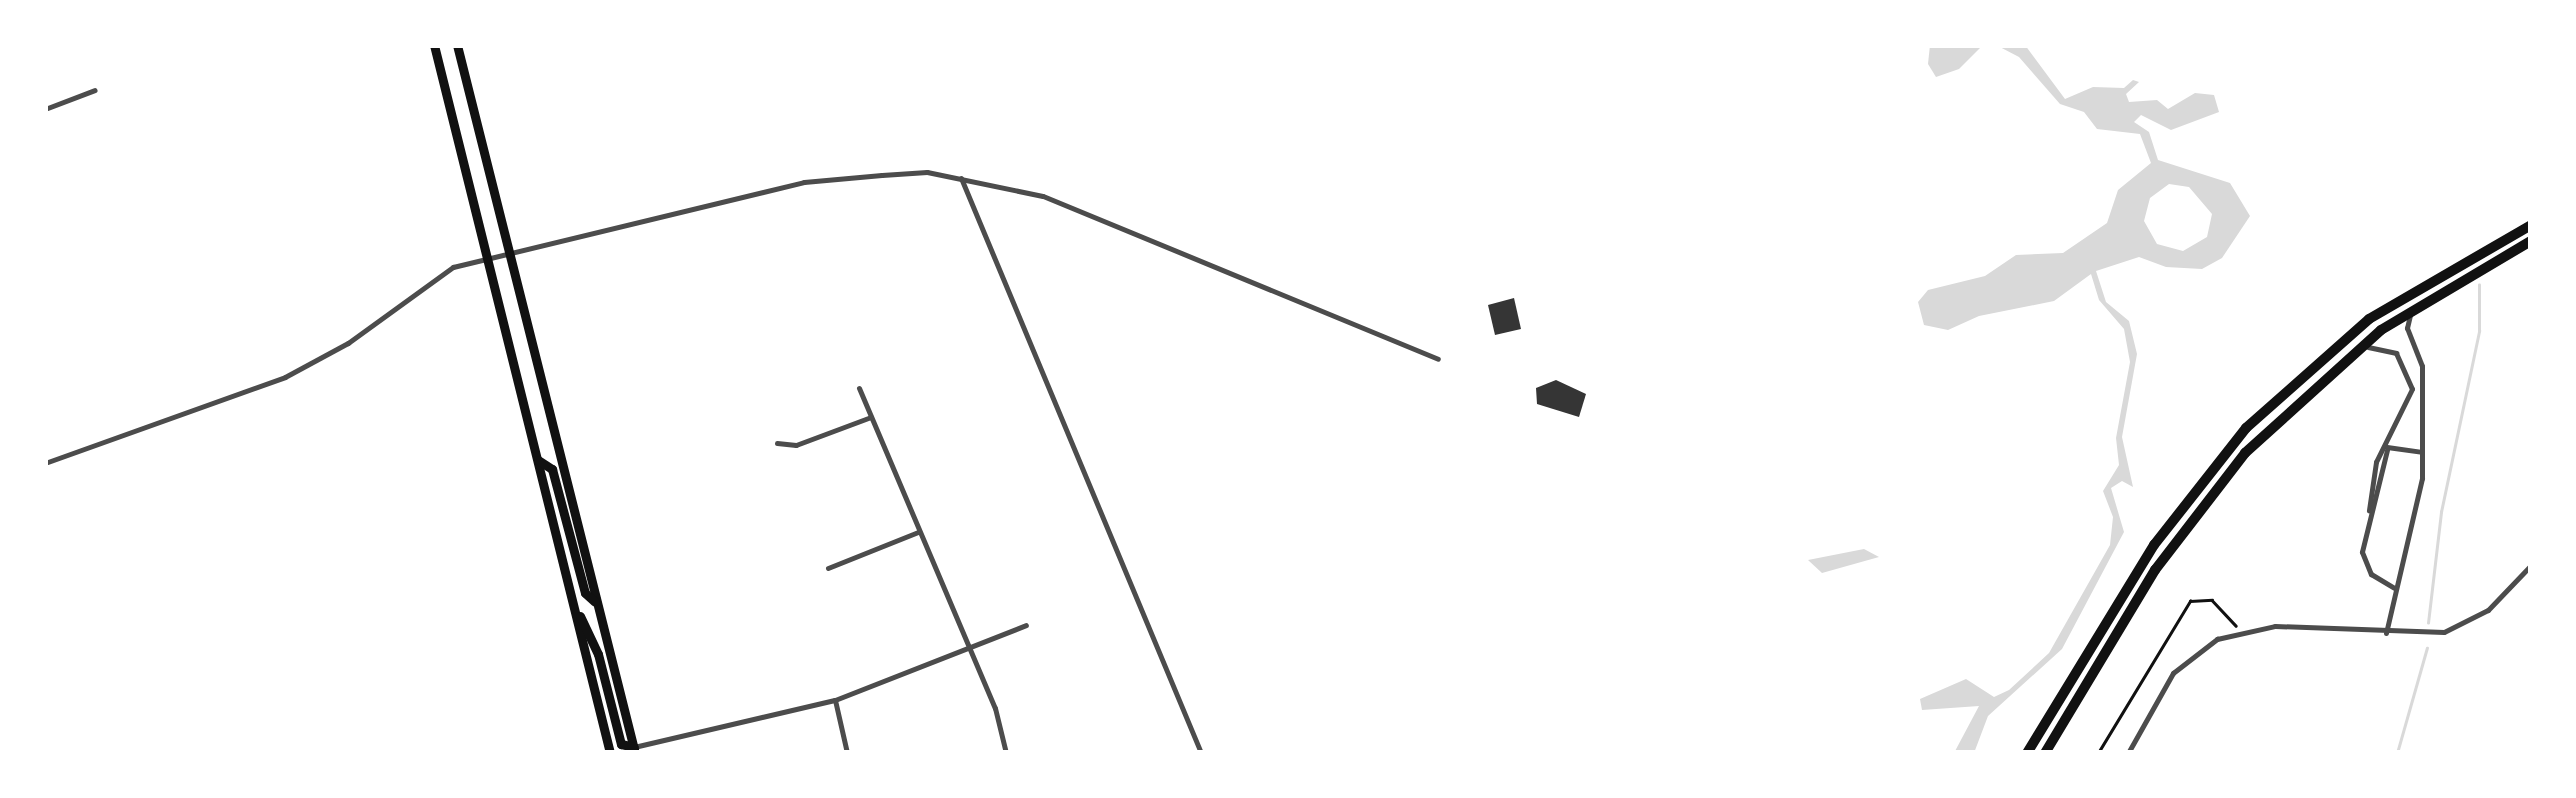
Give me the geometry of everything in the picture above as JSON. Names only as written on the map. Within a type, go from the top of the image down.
[{"type":"highway","points":[[2027,753],[2154,545],[2246,428],[2369,319],[2531,225]]},
{"type":"highway","points":[[2045,753],[2197,510],[2270,426],[2355,350],[2413,308],[2531,242]]},
{"type":"main road","points":[[434,45],[610,753]]},
{"type":"main road","points":[[456,45],[634,750]]},
{"type":"main road","points":[[538,460],[552,469],[585,593],[598,603]]},
{"type":"main road","points":[[574,605],[598,654],[621,744],[634,750]]},
{"type":"street","points":[[45,109],[94,90]]},
{"type":"street","points":[[45,462],[285,377],[348,343],[441,271],[804,182],[927,172],[1043,196],[1120,222],[1355,329],[1438,359]]},
{"type":"street","points":[[961,178],[1201,753]]},
{"type":"street","points":[[2386,633],[2420,493],[2422,366],[2407,328],[2413,308]]},
{"type":"street","points":[[2355,350],[2388,348],[2410,379],[2369,510],[2364,559],[2374,577],[2394,588]]},
{"type":"street","points":[[859,388],[1006,753]]},
{"type":"street","points":[[777,444],[796,445],[871,417]]},
{"type":"street","points":[[2387,447],[2422,452]]},
{"type":"street","points":[[828,568],[919,532]]},
{"type":"street","points":[[2128,753],[2173,673],[2216,639],[2265,626],[2436,634],[2461,626],[2496,603],[2531,565]]},
{"type":"street","points":[[634,750],[835,700],[1026,625]]},
{"type":"street","points":[[835,700],[847,753]]},
{"type":"path","points":[[2098,753],[2190,601],[2206,597],[2230,612],[2237,627]]},
{"type":"shaded area","points":[[1930,45],[1983,45],[1959,69],[1936,77],[1928,64]]},
{"type":"shaded area","points":[[1996,45],[2025,45],[2065,99],[2093,87],[2124,88],[2133,80],[2139,82],[2126,94],[2129,102],[2157,100],[2168,109],[2195,93],[2214,95],[2219,112],[2171,130],[2141,115],[2134,122],[2149,132],[2158,160],[2230,183],[2250,216],[2222,258],[2202,269],[2166,267],[2139,257],[2096,271],[2106,302],[2129,321],[2137,354],[2122,437],[2133,487],[2122,481],[2111,488],[2124,532],[2062,649],[1988,716],[1974,753],[1954,753],[1979,706],[1922,710],[1920,699],[1966,679],[1994,697],[2009,690],[2049,653],[2110,545],[2113,517],[2103,491],[2119,465],[2116,438],[2130,362],[2124,329],[2099,300],[2091,274],[2054,301],[1979,316],[1948,330],[1924,325],[1918,302],[1928,290],[1985,276],[2016,255],[2063,253],[2107,223],[2118,190],[2151,163],[2140,134],[2097,129],[2084,112],[2060,104],[2019,57]],"holes":[[[2169,184],[2189,187],[2212,214],[2207,237],[2183,251],[2157,244],[2144,221],[2150,198]]]},
{"type":"shaded area","points":[[1864,549],[1879,557],[1822,573],[1808,560]]},
{"type":"building","points":[[1514,298],[1521,329],[1495,335],[1488,305]]},
{"type":"building","points":[[1556,380],[1586,394],[1579,417],[1537,404],[1536,388]]},
{"type":"waterway","points":[[2428,623],[2441,512],[2479,331],[2479,285]]},
{"type":"waterway","points":[[2397,753],[2427,648]]}]
